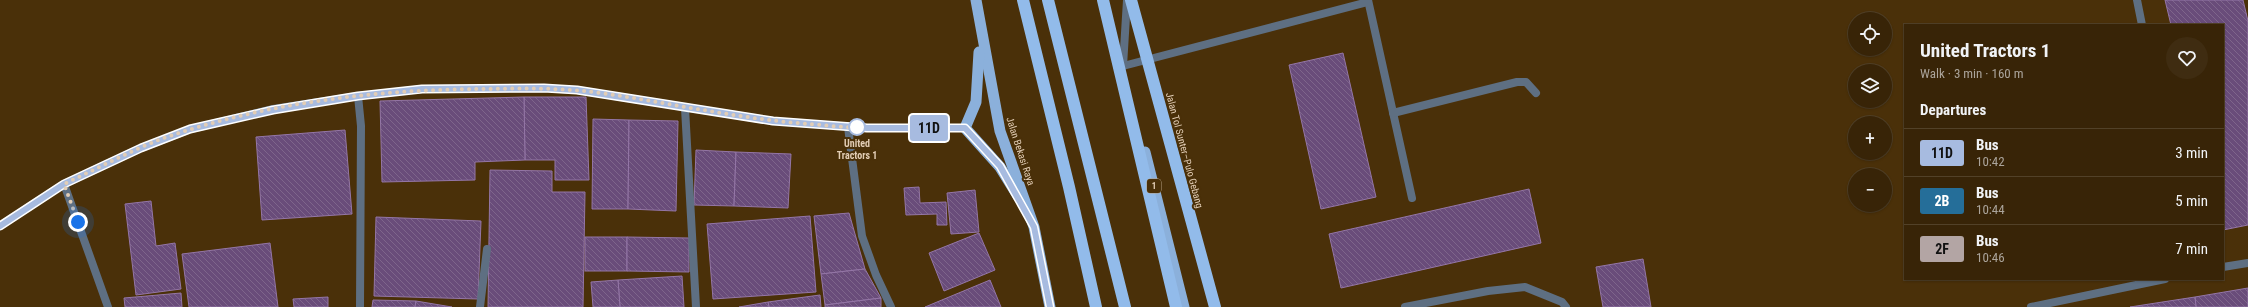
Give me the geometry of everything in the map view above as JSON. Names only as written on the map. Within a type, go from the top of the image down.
[{"type":"highway","name":"Jalan Bekasi Raya","points":[[976,0],[1000,130],[1034,227],[1050,307]]},
{"type":"highway","points":[[1023,0],[1069,187],[1096,307]]},
{"type":"highway","points":[[1048,0],[1125,307]]},
{"type":"highway","points":[[1103,0],[1176,307]]},
{"type":"highway","name":"1","points":[[1107,0],[1184,307]]},
{"type":"highway","name":"Jalan Tol Sunter–Pulo Gebang","points":[[1131,0],[1215,307]]},
{"type":"highway","points":[[978,15],[979,72],[976,102],[965,128],[1000,166],[1034,227]]},
{"type":"street","points":[[1127,0],[1124,66],[1368,1],[1412,198]]},
{"type":"street","points":[[2136,0],[2142,24]]},
{"type":"street","points":[[1393,113],[1517,82],[1526,82],[1536,93]]},
{"type":"street","points":[[0,226],[64,184],[141,148],[190,129],[273,110],[358,96],[422,89],[544,88],[608,94],[685,108],[773,121],[848,127],[965,128]]},
{"type":"street","points":[[358,96],[361,126],[360,307]]},
{"type":"street","points":[[685,108],[696,307]]},
{"type":"street","points":[[848,127],[862,236],[876,275],[891,307]]},
{"type":"street","points":[[64,184],[108,307]]},
{"type":"street","points":[[480,307],[487,249]]},
{"type":"street","points":[[2224,267],[2248,263]]},
{"type":"street","points":[[2031,307],[2042,306],[2160,280]]},
{"type":"street","points":[[1405,307],[1488,291],[1525,287],[1562,302],[1566,307]]},
{"type":"building","points":[[2165,0],[2243,0],[2248,21],[2248,225],[2224,230],[2224,24],[2171,24]]},
{"type":"building","points":[[1343,53],[1376,197],[1321,209],[1289,65]]},
{"type":"building","points":[[524,97],[586,97],[589,180],[555,180],[555,160],[525,160]]},
{"type":"building","points":[[524,97],[525,160],[475,162],[475,180],[382,182],[380,101]]},
{"type":"building","points":[[593,119],[629,120],[628,209],[592,209]]},
{"type":"building","points":[[629,120],[678,121],[676,211],[628,209]]},
{"type":"building","points":[[345,130],[352,214],[262,220],[256,137]]},
{"type":"building","points":[[696,150],[736,152],[734,206],[694,205]]},
{"type":"building","points":[[736,152],[791,154],[788,208],[734,206]]},
{"type":"building","points":[[490,170],[552,171],[552,192],[585,192],[583,307],[488,307]]},
{"type":"building","points":[[919,187],[920,203],[946,202],[947,225],[937,225],[937,214],[906,215],[904,188]]},
{"type":"building","points":[[1529,189],[1541,243],[1341,288],[1329,234]]},
{"type":"building","points":[[975,190],[979,232],[951,234],[947,193]]},
{"type":"building","points":[[151,201],[156,246],[175,243],[181,289],[136,295],[125,204]]},
{"type":"building","points":[[849,213],[865,269],[821,274],[814,216]]},
{"type":"building","points":[[810,216],[816,292],[713,299],[707,224]]},
{"type":"building","points":[[376,217],[481,221],[478,299],[374,296]]},
{"type":"building","points":[[979,233],[995,270],[944,291],[929,253]]},
{"type":"building","points":[[585,237],[627,237],[627,271],[585,271]]},
{"type":"building","points":[[627,237],[689,238],[689,272],[627,271]]},
{"type":"building","points":[[270,243],[278,307],[189,307],[182,254]]},
{"type":"building","points":[[1643,259],[1651,307],[1603,307],[1596,267]]},
{"type":"building","points":[[865,269],[881,298],[825,305],[821,274]]},
{"type":"building","points":[[682,276],[684,307],[620,307],[618,280]]},
{"type":"building","points":[[618,280],[620,307],[593,307],[591,282]]},
{"type":"building","points":[[990,280],[1001,307],[925,307]]},
{"type":"building","points":[[2248,288],[2248,307],[2196,307],[2195,297]]},
{"type":"building","points":[[181,293],[182,307],[125,307],[124,298]]},
{"type":"building","points":[[820,295],[821,307],[769,307],[768,302]]},
{"type":"building","points":[[328,297],[328,307],[294,307],[293,299]]},
{"type":"building","points":[[2195,297],[2196,307],[2130,307]]},
{"type":"building","points":[[881,298],[881,307],[825,307],[825,305]]},
{"type":"building","points":[[373,300],[416,301],[415,307],[372,307]]},
{"type":"building","points":[[416,301],[452,307],[415,307]]},
{"type":"building","points":[[768,302],[769,307],[739,307]]},
{"type":"bus line","name":"11D","points":[[0,226],[64,184],[162,139],[190,129],[219,122],[273,110],[344,98],[422,89],[544,88],[577,90],[773,121],[867,128],[965,128],[1000,166],[1017,194],[1034,227],[1050,307]]},
{"type":"place","name":"United Tractors 1","points":[[857,127]]},
{"type":"route","points":[[78,222],[64,184],[141,148],[190,129],[219,122],[273,110],[358,96],[422,89],[544,88],[577,90],[773,121],[858,128],[857,127]]}]
